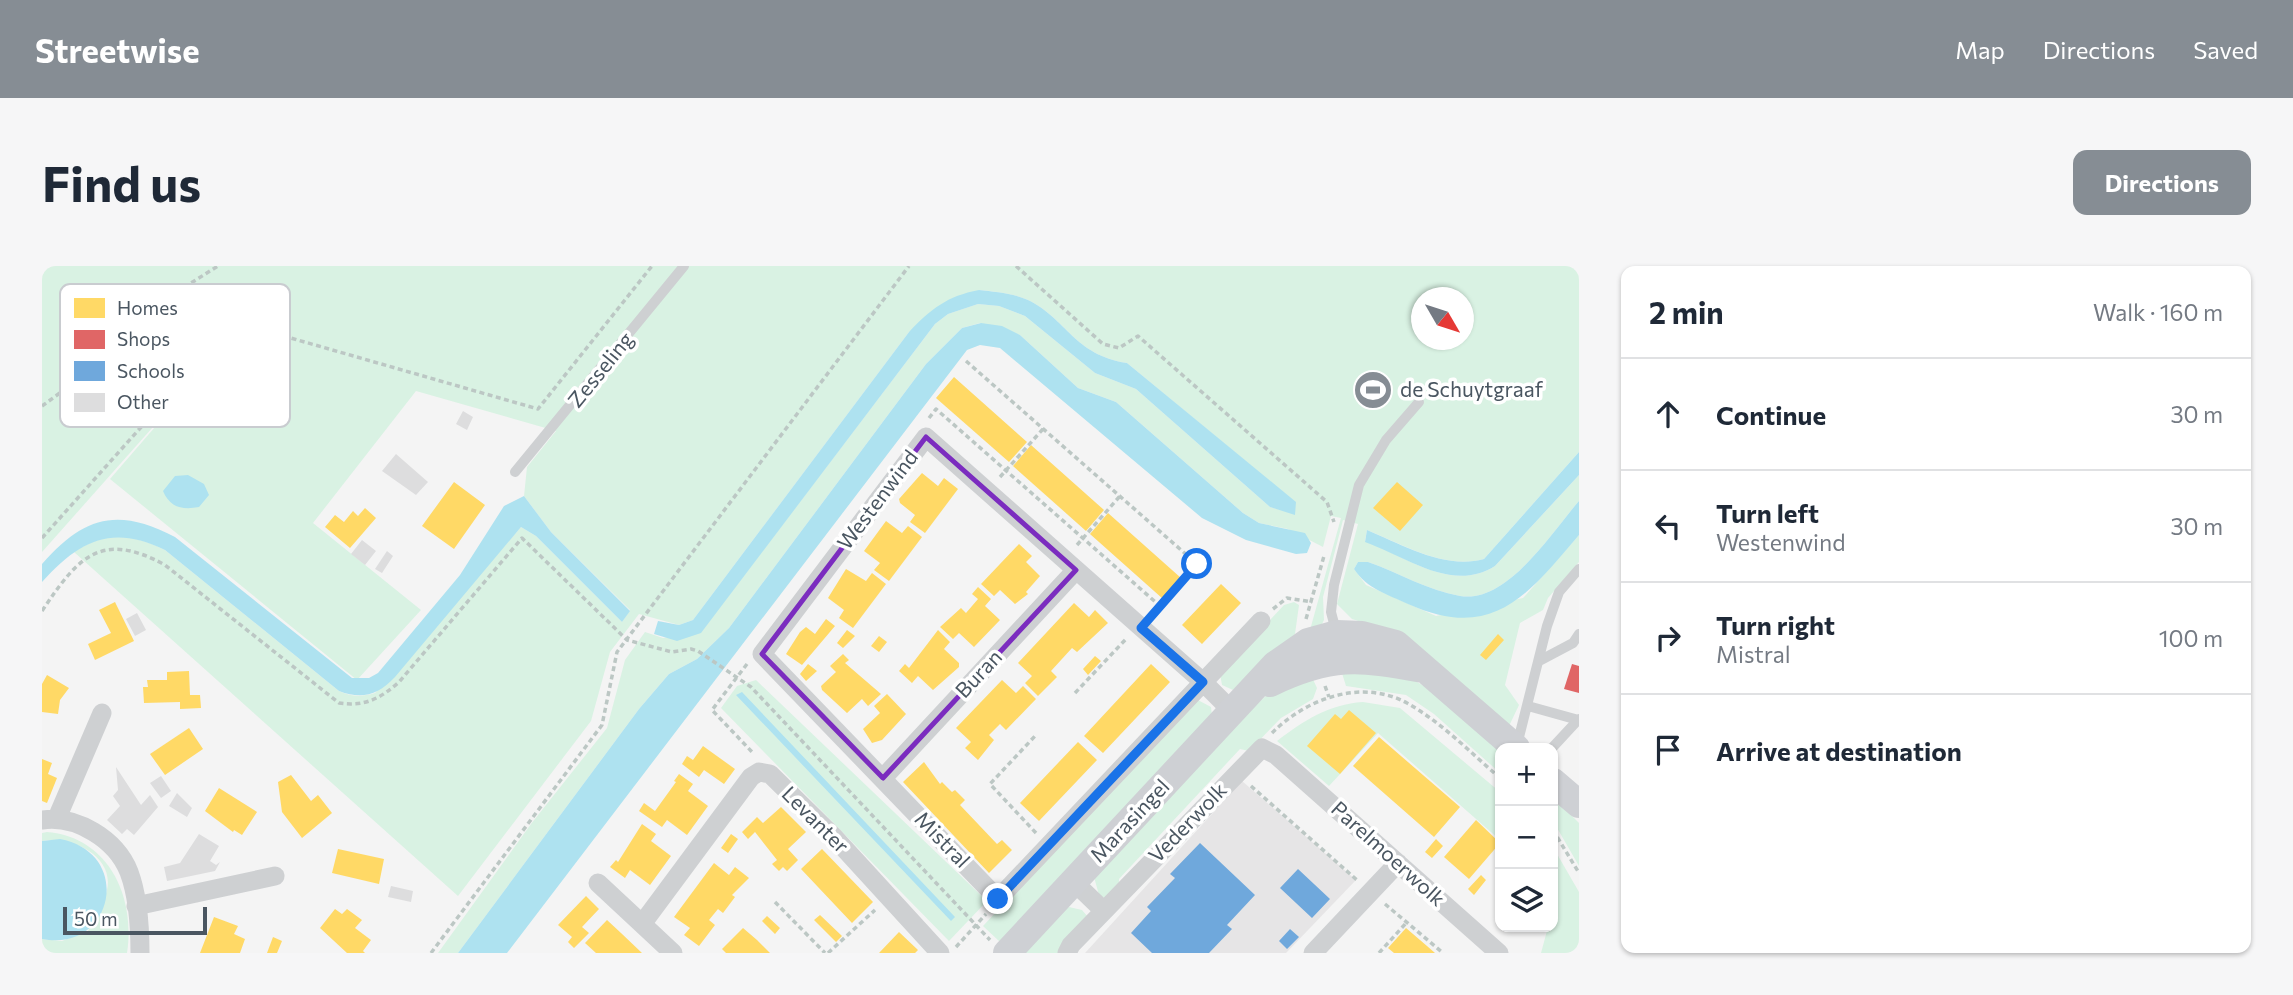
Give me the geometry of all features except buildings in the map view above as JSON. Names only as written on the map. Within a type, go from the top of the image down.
[{"type":"street","name":"Westenwind","points":[[762,654],[926,437],[1203,682],[1232,711]]},
{"type":"street","name":"Buran","points":[[883,778],[1070,565]]},
{"type":"street","points":[[998,899],[1261,621]]},
{"type":"street","name":"Marasingel","points":[[1254,690],[1362,635],[1396,644],[1423,669],[1449,687],[1511,743]]},
{"type":"street","name":"Marasingel","points":[[1000,948],[1074,882],[1275,665],[1308,642],[1338,647]]},
{"type":"street","points":[[762,654],[883,778]]},
{"type":"street","points":[[102,713],[50,819],[75,822],[105,841],[129,872],[136,906],[140,953]]},
{"type":"street","name":"Vederwolk","points":[[1067,953],[1071,945],[1236,773],[1269,752]]},
{"type":"street","name":"Parelmoerwolk","points":[[1269,752],[1499,953]]},
{"type":"street","name":"Levanter","points":[[642,924],[751,777],[759,772],[770,775],[941,949]]},
{"type":"street","name":"Mistral","points":[[883,778],[998,899]]},
{"type":"street","points":[[1558,784],[1579,791]]},
{"type":"street","points":[[1558,786],[1579,804]]},
{"type":"street","points":[[1313,953],[1398,863]]},
{"type":"street","points":[[136,906],[275,876]]},
{"type":"street","points":[[1074,882],[1104,911]]},
{"type":"street","points":[[598,883],[673,953]]},
{"type":"lane","name":"Zesseling","points":[[515,472],[684,266]]},
{"type":"lane","points":[[1338,647],[1331,612],[1334,585],[1359,485],[1387,439],[1419,402]]},
{"type":"lane","name":"Marasingel","points":[[1517,743],[1559,592],[1579,569]]},
{"type":"lane","points":[[1539,661],[1573,643],[1579,634]]},
{"type":"lane","points":[[1528,706],[1578,720],[1557,743]]},
{"type":"path","points":[[189,284],[218,266]]},
{"type":"path","points":[[290,338],[538,409],[652,266]]},
{"type":"path","points":[[431,953],[601,725],[614,659],[627,640],[909,266]]},
{"type":"path","points":[[1016,266],[1103,344],[1119,348],[1139,336],[1326,502],[1334,523],[1331,534]]},
{"type":"path","points":[[966,361],[1197,564],[1075,693]]},
{"type":"path","points":[[42,406],[60,393]]},
{"type":"path","points":[[926,437],[919,432],[936,410],[1160,606]]},
{"type":"path","points":[[42,538],[141,427]]},
{"type":"path","points":[[987,491],[1043,429]]},
{"type":"path","points":[[1070,565],[1083,538],[1120,496]]},
{"type":"path","points":[[42,611],[61,584],[91,554],[115,548],[141,552],[165,565],[339,703],[352,705],[381,698],[399,682],[522,538],[627,640],[672,652],[691,649],[698,651],[751,687],[975,926],[1000,948]]},
{"type":"path","points":[[1308,642],[1304,625],[1328,545]]},
{"type":"path","points":[[1261,621],[1287,598],[1312,602]]},
{"type":"path","points":[[759,772],[757,758],[712,710],[752,657],[762,654]]},
{"type":"path","points":[[1269,752],[1268,737],[1294,713],[1329,697],[1362,692],[1404,702],[1495,774]]},
{"type":"path","points":[[1036,735],[990,784],[1048,846]]},
{"type":"path","points":[[1236,773],[1443,953]]},
{"type":"path","points":[[1558,838],[1579,873]]},
{"type":"path","points":[[775,902],[827,953],[889,896]]},
{"type":"path","points":[[941,949],[975,926],[998,899]]},
{"type":"path","points":[[1379,953],[1407,922]]},
{"type":"highlighted area","points":[[926,437],[1076,570],[883,778],[762,654]]},
{"type":"shaded area","points":[[1242,781],[1356,880],[1286,953],[1085,953]]},
{"type":"green space","points":[[42,266],[1579,266],[1579,452],[1484,559],[1469,562],[1440,559],[1367,530],[1365,541],[1430,570],[1462,576],[1479,573],[1495,566],[1579,475],[1579,501],[1542,547],[1511,578],[1495,589],[1478,595],[1460,596],[1436,590],[1368,562],[1358,562],[1354,569],[1366,585],[1436,616],[1523,598],[1579,535],[1579,562],[1548,598],[1543,610],[1520,623],[1505,685],[1519,705],[1509,726],[1384,629],[1352,619],[1337,604],[1358,524],[1343,520],[1323,597],[1324,620],[1321,626],[1310,630],[1341,518],[1331,516],[1323,547],[1288,529],[1259,523],[1243,513],[1116,402],[1078,388],[1020,335],[980,323],[962,328],[926,364],[729,628],[697,659],[669,674],[639,709],[458,953],[438,953],[531,824],[607,728],[625,660],[645,632],[663,638],[701,632],[935,324],[948,314],[978,304],[999,306],[1025,316],[1095,373],[1136,389],[1270,507],[1295,514],[1295,502],[1127,363],[1109,359],[1083,345],[1028,300],[1010,294],[980,290],[909,332],[693,620],[679,625],[639,614],[610,652],[591,721],[458,896],[74,552],[97,541],[119,537],[142,541],[165,550],[339,691],[361,696],[375,693],[521,527],[536,536],[622,622],[630,610],[551,532],[524,496],[527,467],[556,431],[416,391],[313,523],[421,610],[357,680],[110,479],[155,427],[290,427],[290,284],[60,284],[60,427],[153,427],[42,552]]},
{"type":"green space","points":[[1294,602],[1299,605],[1295,634],[1233,690],[1222,685],[1220,674],[1284,605]]},
{"type":"green space","points":[[1341,670],[1410,678],[1424,686],[1495,746],[1495,769],[1434,714],[1406,695],[1346,686]]},
{"type":"green space","points":[[1310,673],[1317,688],[1313,699],[1281,718],[1249,751],[1240,749],[1119,879],[1119,889],[1104,898],[1099,895],[1094,877],[1241,719],[1268,694]]},
{"type":"green space","points":[[756,680],[987,901],[949,941],[721,708],[737,686]]},
{"type":"green space","points":[[1196,699],[1211,707],[1212,716],[1000,942],[983,926]]},
{"type":"green space","points":[[1363,702],[1400,708],[1495,788],[1495,836],[1378,733],[1329,786],[1277,741],[1317,715],[1351,703]]},
{"type":"green space","points":[[1558,802],[1579,823],[1579,866],[1558,830]]},
{"type":"green space","points":[[42,833],[68,836],[87,845],[113,873],[122,891],[127,911],[127,953],[42,953],[42,939],[62,941],[88,931],[106,895],[108,878],[104,867],[88,850],[65,841],[42,841]]},
{"type":"green space","points":[[1558,856],[1579,892],[1579,953],[1541,953],[1547,932],[1558,932]]},
{"type":"green space","points":[[1069,907],[1082,910],[1088,917],[1058,953],[1025,953],[1063,909]]},
{"type":"water","points":[[979,290],[1010,294],[1028,300],[1083,345],[1109,359],[1127,363],[1296,502],[1295,515],[1270,507],[1136,389],[1095,373],[1025,316],[999,306],[978,304],[948,314],[935,324],[701,633],[677,641],[654,634],[658,621],[679,625],[693,620],[909,332],[940,305]]},
{"type":"water","points":[[981,323],[1002,326],[1020,335],[1078,388],[1116,402],[1243,513],[1259,523],[1305,533],[1311,543],[1307,553],[1296,554],[1246,540],[1202,518],[1000,348],[980,345],[967,350],[507,953],[458,953],[639,709],[669,674],[697,659],[729,628],[926,364],[962,328]]},
{"type":"water","points":[[1579,452],[1579,475],[1495,566],[1479,573],[1462,576],[1430,570],[1365,542],[1367,530],[1439,559],[1469,562],[1484,559]]},
{"type":"water","points":[[188,475],[204,484],[209,495],[199,507],[178,507],[169,501],[163,491],[175,476]]},
{"type":"water","points":[[524,496],[551,532],[630,611],[622,622],[536,536],[521,527],[395,677],[376,692],[369,694],[355,695],[339,691],[165,550],[146,542],[129,538],[98,540],[70,556],[42,582],[42,564],[72,535],[103,521],[136,522],[175,537],[352,678],[369,678],[378,673],[460,575],[504,506]]},
{"type":"water","points":[[1579,501],[1579,535],[1524,594],[1506,607],[1486,615],[1463,618],[1438,614],[1408,604],[1365,582],[1354,569],[1358,562],[1368,562],[1436,590],[1460,596],[1478,595],[1495,589],[1511,578],[1542,547]]},
{"type":"water","points":[[742,692],[955,917],[951,921],[736,695]]},
{"type":"water","points":[[60,839],[83,848],[99,862],[106,880],[106,900],[99,917],[86,931],[66,939],[42,939],[42,841]]},
{"type":"place","name":"de Schuytgraaf","points":[[1373,390]]},
{"type":"route","points":[[998,899],[1203,682],[1141,628],[1197,564]]}]
